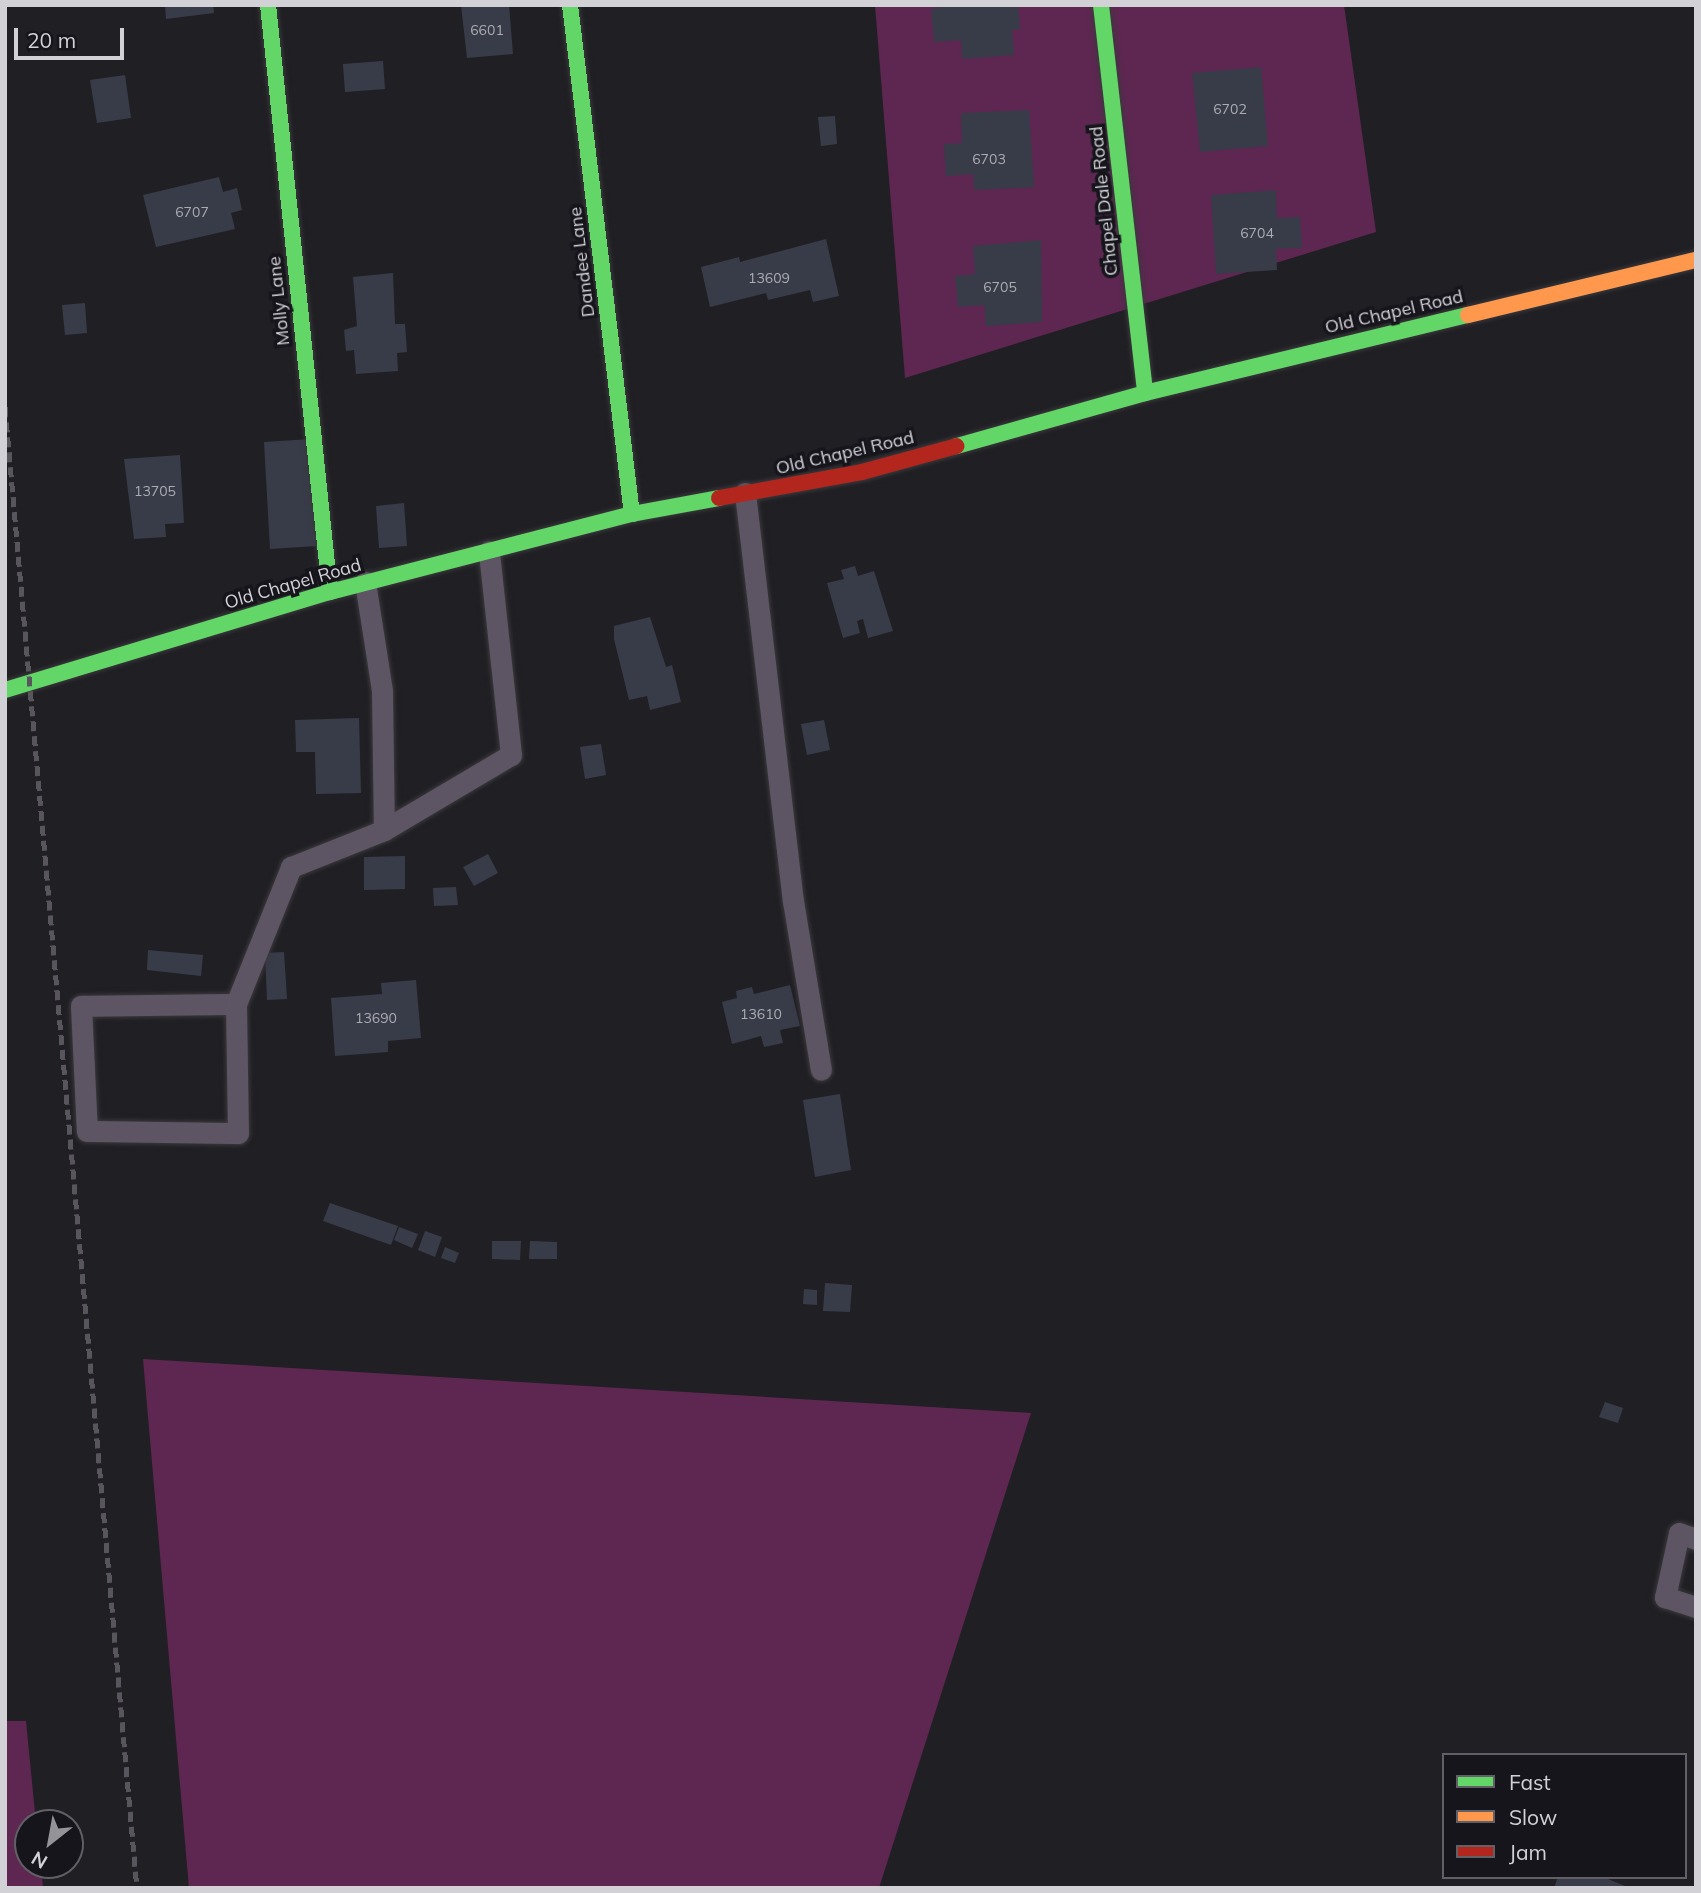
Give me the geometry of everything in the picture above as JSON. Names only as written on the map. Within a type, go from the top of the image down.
[{"type":"street","name":"Molly Lane","points":[[268,5],[330,592]]},
{"type":"street","name":"Dandee Lane","points":[[570,5],[632,514]]},
{"type":"street","name":"Chapel Dale Road","points":[[1101,5],[1145,393]]},
{"type":"street","name":"Old Chapel Road","points":[[5,690],[365,582],[632,514],[862,472],[1145,393],[1696,260]]},
{"type":"lane","points":[[745,493],[793,901],[821,1070]]},
{"type":"lane","points":[[236,1004],[81,1006],[87,1131],[239,1133],[236,1004],[291,867],[384,831],[511,755],[489,551]]},
{"type":"lane","points":[[365,582],[382,691],[384,831]]},
{"type":"lane","points":[[1696,1539],[1679,1534],[1665,1597],[1696,1607]]},
{"type":"shaded area","points":[[875,5],[1344,5],[1376,232],[905,378]]},
{"type":"shaded area","points":[[143,1359],[1031,1413],[879,1888],[189,1888]]},
{"type":"shaded area","points":[[5,1721],[26,1721],[35,1809],[14,1809],[14,1879],[42,1879],[43,1888],[5,1888]]},
{"type":"building","points":[[165,5],[213,5],[214,13],[166,19]]},
{"type":"building","points":[[461,5],[509,5],[513,54],[467,58]]},
{"type":"building","points":[[951,5],[1018,5],[1020,29],[1012,30],[1014,55],[962,59],[961,40],[934,42],[931,9]]},
{"type":"building","points":[[383,61],[385,89],[345,92],[343,64]]},
{"type":"building","points":[[1261,67],[1268,146],[1200,152],[1192,73]]},
{"type":"building","points":[[125,75],[131,118],[97,123],[90,80]]},
{"type":"building","points":[[1029,110],[1034,187],[974,190],[973,174],[946,176],[944,144],[962,143],[961,113]]},
{"type":"building","points":[[835,116],[837,144],[821,146],[818,117]]},
{"type":"building","points":[[219,177],[223,192],[237,188],[242,210],[231,213],[235,229],[156,247],[143,195]]},
{"type":"building","points":[[1276,190],[1277,218],[1300,217],[1302,248],[1276,249],[1277,270],[1216,274],[1211,195]]},
{"type":"building","points":[[826,239],[839,296],[813,302],[810,290],[768,300],[766,293],[710,307],[701,267],[739,257],[740,262]]},
{"type":"building","points":[[1041,240],[1042,322],[986,326],[984,305],[958,307],[955,276],[975,274],[973,246]]},
{"type":"building","points":[[393,273],[395,324],[405,324],[407,352],[397,353],[398,371],[356,374],[354,350],[346,351],[344,330],[357,326],[353,277]]},
{"type":"building","points":[[85,303],[87,333],[65,335],[62,305]]},
{"type":"building","points":[[311,439],[317,546],[270,549],[264,442]]},
{"type":"building","points":[[180,455],[184,523],[165,524],[166,537],[134,539],[124,459]]},
{"type":"building","points":[[404,503],[407,546],[379,548],[376,506]]},
{"type":"building","points":[[855,566],[858,576],[874,571],[893,631],[868,638],[863,619],[857,621],[860,633],[843,638],[827,583],[844,579],[841,570]]},
{"type":"building","points":[[650,617],[666,667],[672,665],[681,702],[650,710],[647,696],[629,700],[614,639],[614,626]]},
{"type":"building","points":[[359,718],[361,793],[316,794],[315,752],[296,752],[295,720]]},
{"type":"building","points":[[824,720],[830,750],[807,755],[801,724]]},
{"type":"building","points":[[601,744],[606,775],[585,779],[580,747]]},
{"type":"building","points":[[488,854],[498,873],[474,886],[463,867]]},
{"type":"building","points":[[405,856],[405,889],[364,890],[364,857]]},
{"type":"building","points":[[456,887],[458,905],[434,906],[433,888]]},
{"type":"building","points":[[148,950],[203,955],[201,976],[147,970]]},
{"type":"building","points":[[284,952],[287,999],[267,1000],[265,953]]},
{"type":"building","points":[[416,980],[421,1038],[388,1041],[388,1052],[335,1056],[331,998],[382,994],[381,983]]},
{"type":"building","points":[[790,985],[800,1026],[780,1030],[783,1043],[764,1047],[761,1036],[732,1044],[722,1002],[737,998],[736,991],[752,987],[754,994]]},
{"type":"building","points":[[840,1094],[851,1170],[815,1177],[803,1100]]},
{"type":"building","points":[[330,1203],[398,1226],[391,1245],[323,1221]]},
{"type":"building","points":[[399,1227],[418,1234],[412,1248],[394,1240]]},
{"type":"building","points":[[425,1231],[442,1237],[435,1257],[418,1250]]},
{"type":"building","points":[[492,1241],[521,1241],[520,1260],[492,1259]]},
{"type":"building","points":[[530,1241],[557,1242],[557,1259],[529,1259]]},
{"type":"building","points":[[445,1247],[459,1253],[455,1263],[441,1258]]},
{"type":"building","points":[[825,1283],[852,1285],[850,1312],[823,1311]]},
{"type":"building","points":[[804,1289],[817,1290],[817,1305],[803,1304]]},
{"type":"building","points":[[1605,1402],[1623,1408],[1618,1423],[1599,1417]]},
{"type":"building","points":[[1557,1879],[1608,1879],[1630,1888],[1554,1888]]},
{"type":"railway","points":[[5,407],[137,1888]]},
{"type":"traffic: fast","points":[[268,5],[330,592]]},
{"type":"traffic: fast","points":[[570,5],[632,514]]},
{"type":"traffic: fast","points":[[1101,5],[1145,393]]},
{"type":"traffic: fast","points":[[957,446],[1145,393],[1468,315]]},
{"type":"traffic: fast","points":[[5,690],[330,592],[632,514],[719,498]]},
{"type":"traffic: slow","points":[[1468,315],[1696,260]]},
{"type":"traffic: jam","points":[[719,498],[862,472],[957,446]]}]
